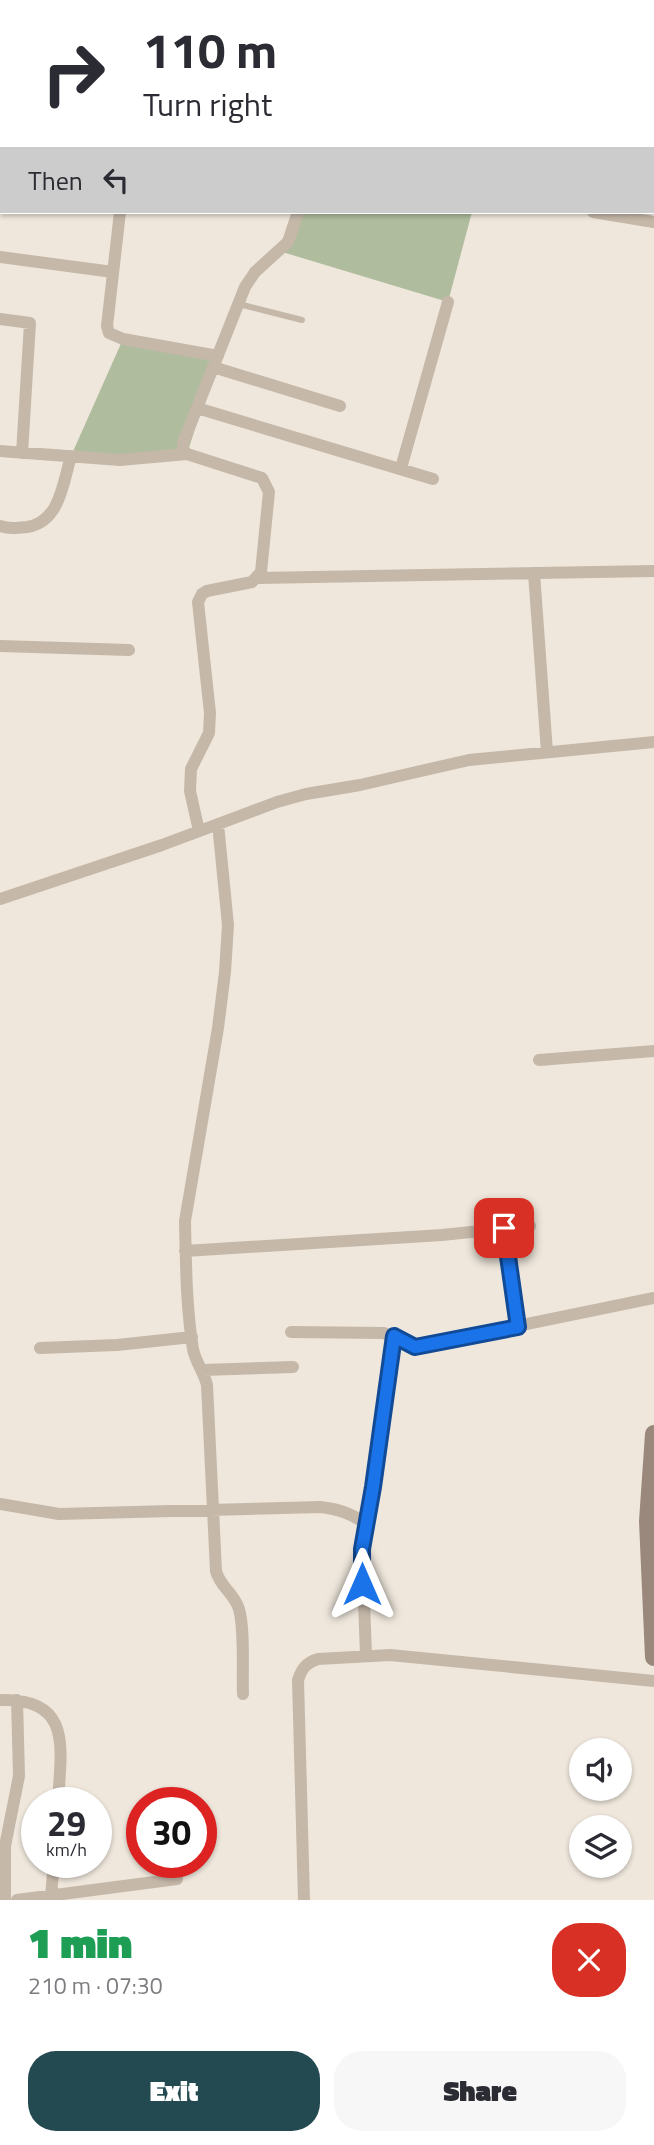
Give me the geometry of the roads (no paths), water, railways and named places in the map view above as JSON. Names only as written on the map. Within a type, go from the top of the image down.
[{"type":"street","points":[[120,214],[107,326],[109,333],[123,339],[216,362],[340,407]]},
{"type":"street","points":[[187,454],[183,443],[245,287],[255,272],[288,242],[297,214]]},
{"type":"street","points":[[605,214],[654,222]]},
{"type":"street","points":[[0,257],[113,272]]},
{"type":"street","points":[[401,468],[448,302]]},
{"type":"street","points":[[0,320],[30,323],[22,453]]},
{"type":"street","points":[[197,408],[433,478]]},
{"type":"street","points":[[0,451],[129,460],[187,454],[262,478],[266,483],[269,492],[261,572],[258,578],[252,582],[207,591],[198,602],[210,713],[209,733],[191,769],[190,791],[199,831]]},
{"type":"street","points":[[0,526],[10,529],[35,526],[48,518],[56,506],[71,456]]},
{"type":"street","points":[[258,578],[654,571]]},
{"type":"street","points":[[534,573],[547,751]]},
{"type":"street","points":[[0,646],[129,650]]},
{"type":"street","points":[[0,899],[276,802],[306,794],[469,760],[654,743]]},
{"type":"street","points":[[218,824],[228,925],[225,972],[185,1221],[193,1350],[207,1385],[218,1580],[234,1597],[240,1616],[243,1694]]},
{"type":"street","points":[[539,1060],[654,1051]]},
{"type":"street","points":[[186,1251],[442,1235],[530,1226]]},
{"type":"street","points":[[504,1228],[518,1327]]},
{"type":"street","points":[[291,1332],[384,1333],[415,1347],[654,1298]]},
{"type":"street","points":[[366,1655],[362,1549],[394,1336]]},
{"type":"street","points":[[40,1348],[117,1345],[192,1337]]},
{"type":"street","points":[[203,1370],[293,1367]]},
{"type":"street","points":[[654,1434],[648,1521],[654,1657]]},
{"type":"street","points":[[0,1504],[59,1514],[320,1507],[336,1508],[365,1523]]},
{"type":"street","points":[[304,1900],[298,1679],[308,1662],[318,1658],[390,1655],[654,1681]]},
{"type":"street","points":[[0,1700],[41,1705],[56,1722],[58,1787]]},
{"type":"street","points":[[5,1900],[5,1846],[19,1776],[17,1700]]},
{"type":"street","points":[[51,1896],[53,1878]]},
{"type":"street","points":[[17,1900],[177,1879]]},
{"type":"lane","points":[[239,303],[302,320]]}]
